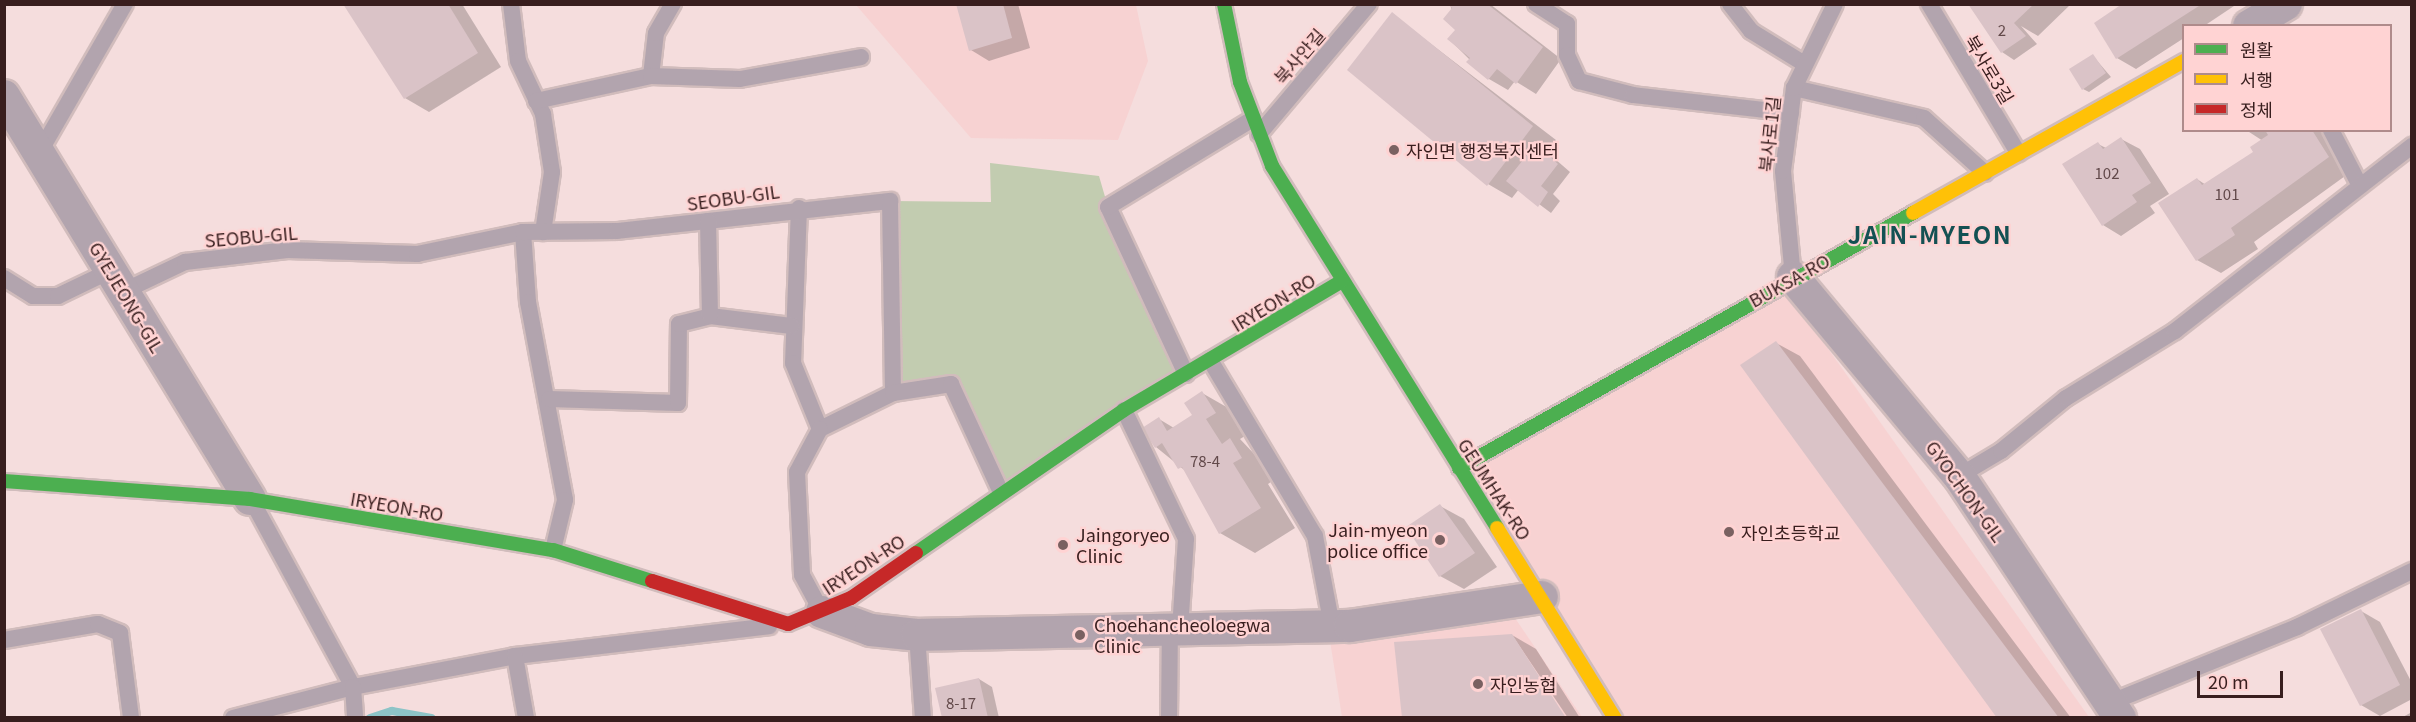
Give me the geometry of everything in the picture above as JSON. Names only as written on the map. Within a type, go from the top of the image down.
[{"type":"street","name":"IRYEON-RO","points":[[4,481],[250,499],[553,550],[788,624],[822,612],[851,598],[1001,492],[1124,410],[1342,281],[1272,166],[1256,126],[1224,4]]},
{"type":"street","name":"BUKSA-RO","points":[[1459,468],[1793,277],[2182,63]]},
{"type":"street","name":"GYEJEONG-GIL","points":[[4,96],[250,499]]},
{"type":"street","name":"GYOCHON-GIL","points":[[1793,277],[1959,476],[2115,710]]},
{"type":"street","name":"GEUMHAK-RO","points":[[1342,281],[1542,597],[1615,717]]},
{"type":"street","points":[[822,612],[871,630],[917,635],[1332,626],[1542,597]]},
{"type":"lane","points":[[38,155],[125,4]]},
{"type":"lane","points":[[511,4],[518,61],[536,101],[552,172],[543,232]]},
{"type":"lane","points":[[651,76],[656,33],[673,4]]},
{"type":"lane","name":"북사안길","points":[[1186,374],[1108,207],[1256,126],[1369,4]]},
{"type":"lane","points":[[1536,4],[1567,24],[1568,55],[1579,81],[1633,95],[1791,112]]},
{"type":"lane","points":[[1730,4],[1751,31],[1803,63]]},
{"type":"lane","name":"북사로1길","points":[[1793,277],[1783,171],[1794,88],[1803,63],[1835,4]]},
{"type":"lane","name":"북사로3길","points":[[1929,4],[2018,153]]},
{"type":"lane","points":[[536,101],[651,76],[740,79],[861,57]]},
{"type":"lane","points":[[1794,88],[1924,118],[1985,173]]},
{"type":"lane","points":[[2332,132],[2358,182]]},
{"type":"lane","points":[[1959,476],[2001,451],[2066,398],[2175,331],[2358,182],[2412,146]]},
{"type":"lane","name":"SEOBU-GIL","points":[[4,278],[33,296],[58,296],[184,262],[287,250],[417,254],[523,232],[708,221],[799,208],[890,201],[893,393]]},
{"type":"lane","points":[[799,208],[791,326],[793,363],[820,429]]},
{"type":"lane","points":[[708,221],[710,316]]},
{"type":"lane","points":[[523,232],[528,302],[549,399],[565,500],[553,550]]},
{"type":"lane","points":[[549,399],[678,403],[679,324],[710,316],[791,326]]},
{"type":"lane","points":[[1210,360],[1315,536],[1332,626]]},
{"type":"lane","points":[[822,612],[802,575],[797,472],[820,429],[893,393],[951,384],[1001,492]]},
{"type":"lane","points":[[1124,410],[1186,539],[1175,629],[1169,717]]},
{"type":"lane","points":[[250,499],[353,687],[355,717]]},
{"type":"lane","points":[[2115,710],[2297,627],[2412,571]]},
{"type":"lane","points":[[4,640],[98,624],[120,633],[131,717]]},
{"type":"lane","points":[[233,717],[353,687],[514,656],[788,624]]},
{"type":"lane","points":[[917,635],[923,717]]},
{"type":"lane","points":[[514,656],[526,717]]},
{"type":"shaded area","points":[[856,5],[1136,5],[1148,61],[1118,140],[971,138]]},
{"type":"shaded area","name":"자인초등학교","points":[[1783,285],[2089,717],[1613,717],[1459,468]]},
{"type":"shaded area","points":[[1513,615],[1582,717],[1342,717],[1328,628]]},
{"type":"green space","points":[[990,163],[1099,176],[1108,207],[1186,374],[1001,492],[951,385],[893,393],[890,201],[991,202]]},
{"type":"building","points":[[343,4],[448,4],[478,53],[404,99]]},
{"type":"building","points":[[956,4],[1003,4],[1012,38],[969,51]]},
{"type":"building","points":[[1448,4],[1487,4],[1543,47],[1516,84],[1497,69],[1488,80],[1466,62],[1470,58],[1447,39],[1455,30],[1443,19],[1452,8]]},
{"type":"building","points":[[1968,4],[2034,4],[2014,23],[2026,36],[2001,53]]},
{"type":"building","points":[[2122,4],[2202,4],[2116,59],[2094,23]]},
{"type":"building","points":[[1392,12],[1533,126],[1487,186],[1347,70]]},
{"type":"building","points":[[2093,54],[2106,73],[2082,90],[2069,69]]},
{"type":"building","points":[[2266,132],[2313,132],[2329,157],[2231,228],[2235,235],[2196,261],[2158,203],[2197,178],[2202,185],[2253,152],[2250,147],[2268,135]]},
{"type":"building","points":[[2121,137],[2151,183],[2132,195],[2137,202],[2102,226],[2062,164],[2098,142],[2103,149]]},
{"type":"building","points":[[1536,144],[1558,164],[1541,186],[1548,192],[1538,207],[1506,181]]},
{"type":"building","points":[[1776,341],[2059,718],[1997,718],[1740,365]]},
{"type":"building","points":[[1202,391],[1216,413],[1206,419],[1222,444],[1230,438],[1242,458],[1233,463],[1261,508],[1219,534],[1182,467],[1178,469],[1162,443],[1155,448],[1142,428],[1159,417],[1167,431],[1192,415],[1184,403]]},
{"type":"building","name":"Jain-myeon police office","points":[[1440,504],[1475,553],[1439,577],[1406,527]]},
{"type":"building","points":[[2361,609],[2400,685],[2360,706],[2320,629]]},
{"type":"building","points":[[1512,634],[1566,718],[1402,718],[1394,642]]},
{"type":"building","points":[[979,678],[988,718],[942,718],[935,688]]},
{"type":"waterway","points":[[370,718],[392,711],[431,718]]},
{"type":"traffic: fast","points":[[1224,4],[1240,82],[1272,166],[1497,528]]},
{"type":"traffic: fast","points":[[1459,468],[1913,213]]},
{"type":"traffic: fast","points":[[916,553],[1124,410],[1342,281]]},
{"type":"traffic: fast","points":[[4,481],[250,499],[553,550],[652,581]]},
{"type":"traffic: slow","points":[[1913,213],[2182,62]]},
{"type":"traffic: slow","points":[[1497,528],[1615,718]]},
{"type":"traffic: jam","points":[[652,581],[788,624],[851,598],[916,553]]},
{"type":"place","name":"자인면 행정복지센터","points":[[1394,150]]},
{"type":"place","name":"자인초등학교","points":[[1729,532]]},
{"type":"place","name":"Jain-myeon police office","points":[[1440,540]]},
{"type":"place","name":"Jaingoryeo Clinic","points":[[1063,545]]},
{"type":"place","name":"Choehancheoloegwa Clinic","points":[[1080,635]]},
{"type":"place","name":"자인농협","points":[[1478,684]]},
{"type":"district","name":"JAIN-MYEON","points":[[1930,234]]}]
